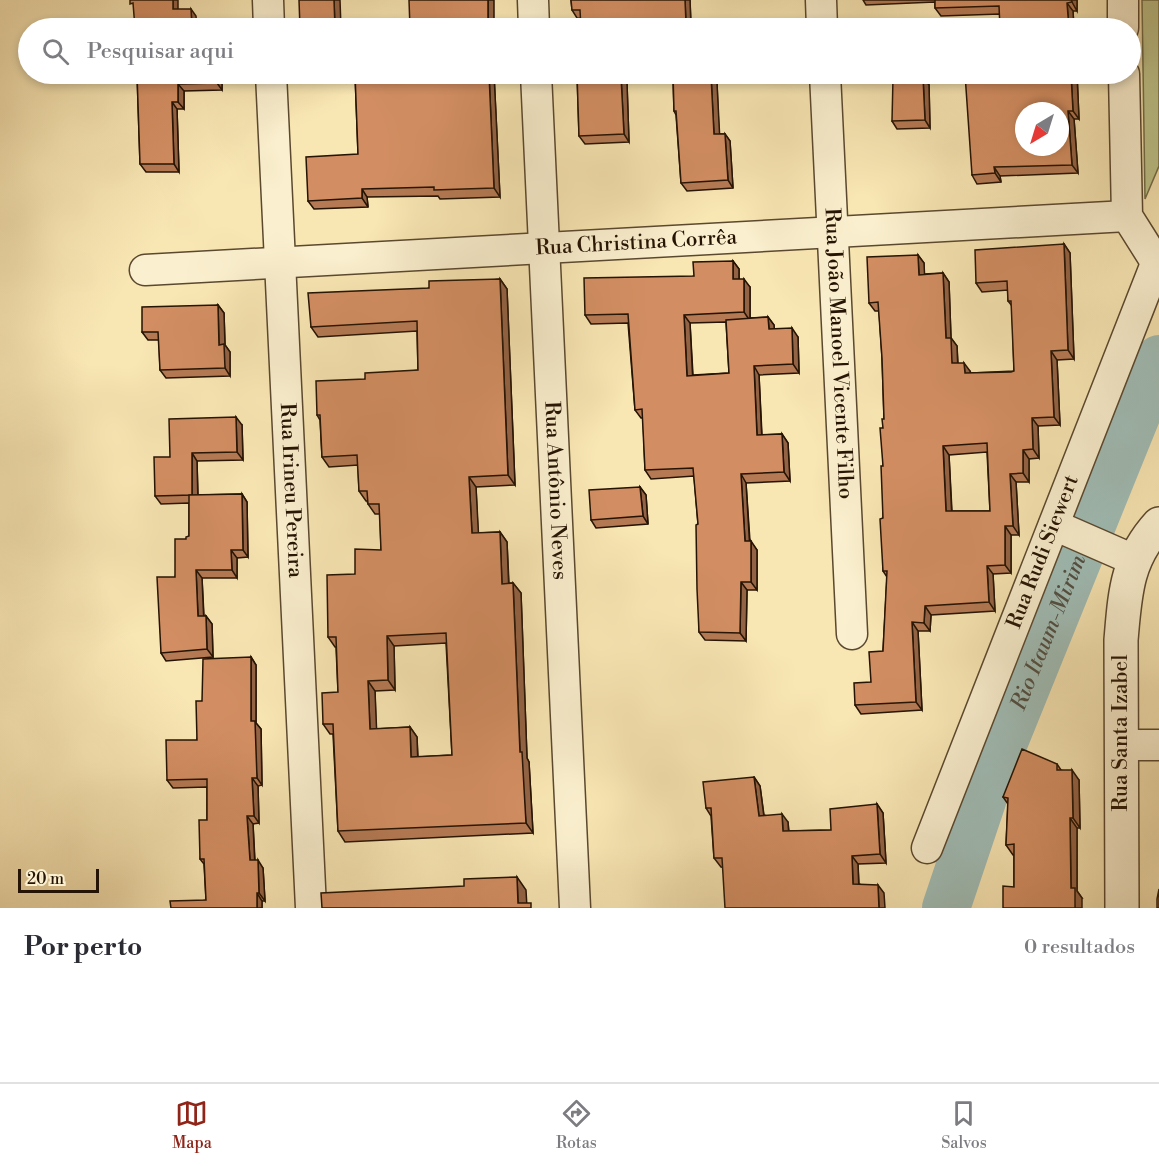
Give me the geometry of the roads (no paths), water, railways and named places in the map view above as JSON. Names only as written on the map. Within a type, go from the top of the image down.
[{"type":"street","points":[[268,0],[269,18]]},
{"type":"street","points":[[533,0],[534,18]]},
{"type":"street","points":[[821,0],[822,18]]},
{"type":"street","points":[[1123,0],[1123,18]]},
{"type":"street","name":"Rua Irineu Pereira","points":[[271,84],[311,908]]},
{"type":"street","name":"Rua Antônio Neves","points":[[536,84],[575,908]]},
{"type":"street","name":"Rua João Manoel Vicente Filho","points":[[825,84],[852,633]]},
{"type":"street","points":[[1124,84],[1126,216],[1158,259]]},
{"type":"street","name":"Rua Christina Corrêa","points":[[145,270],[1126,216]]},
{"type":"street","name":"Rua Rudi Siewert","points":[[927,848],[1158,259]]},
{"type":"street","name":"Rua Santa Izabel","points":[[1122,908],[1120,640],[1125,597],[1134,560],[1159,524]]},
{"type":"street","points":[[1054,525],[1134,560]]},
{"type":"street","points":[[1121,745],[1159,745]]},
{"type":"waterway","name":"Rio Itaum-Mirim","points":[[946,908],[991,774],[1159,359]]}]
